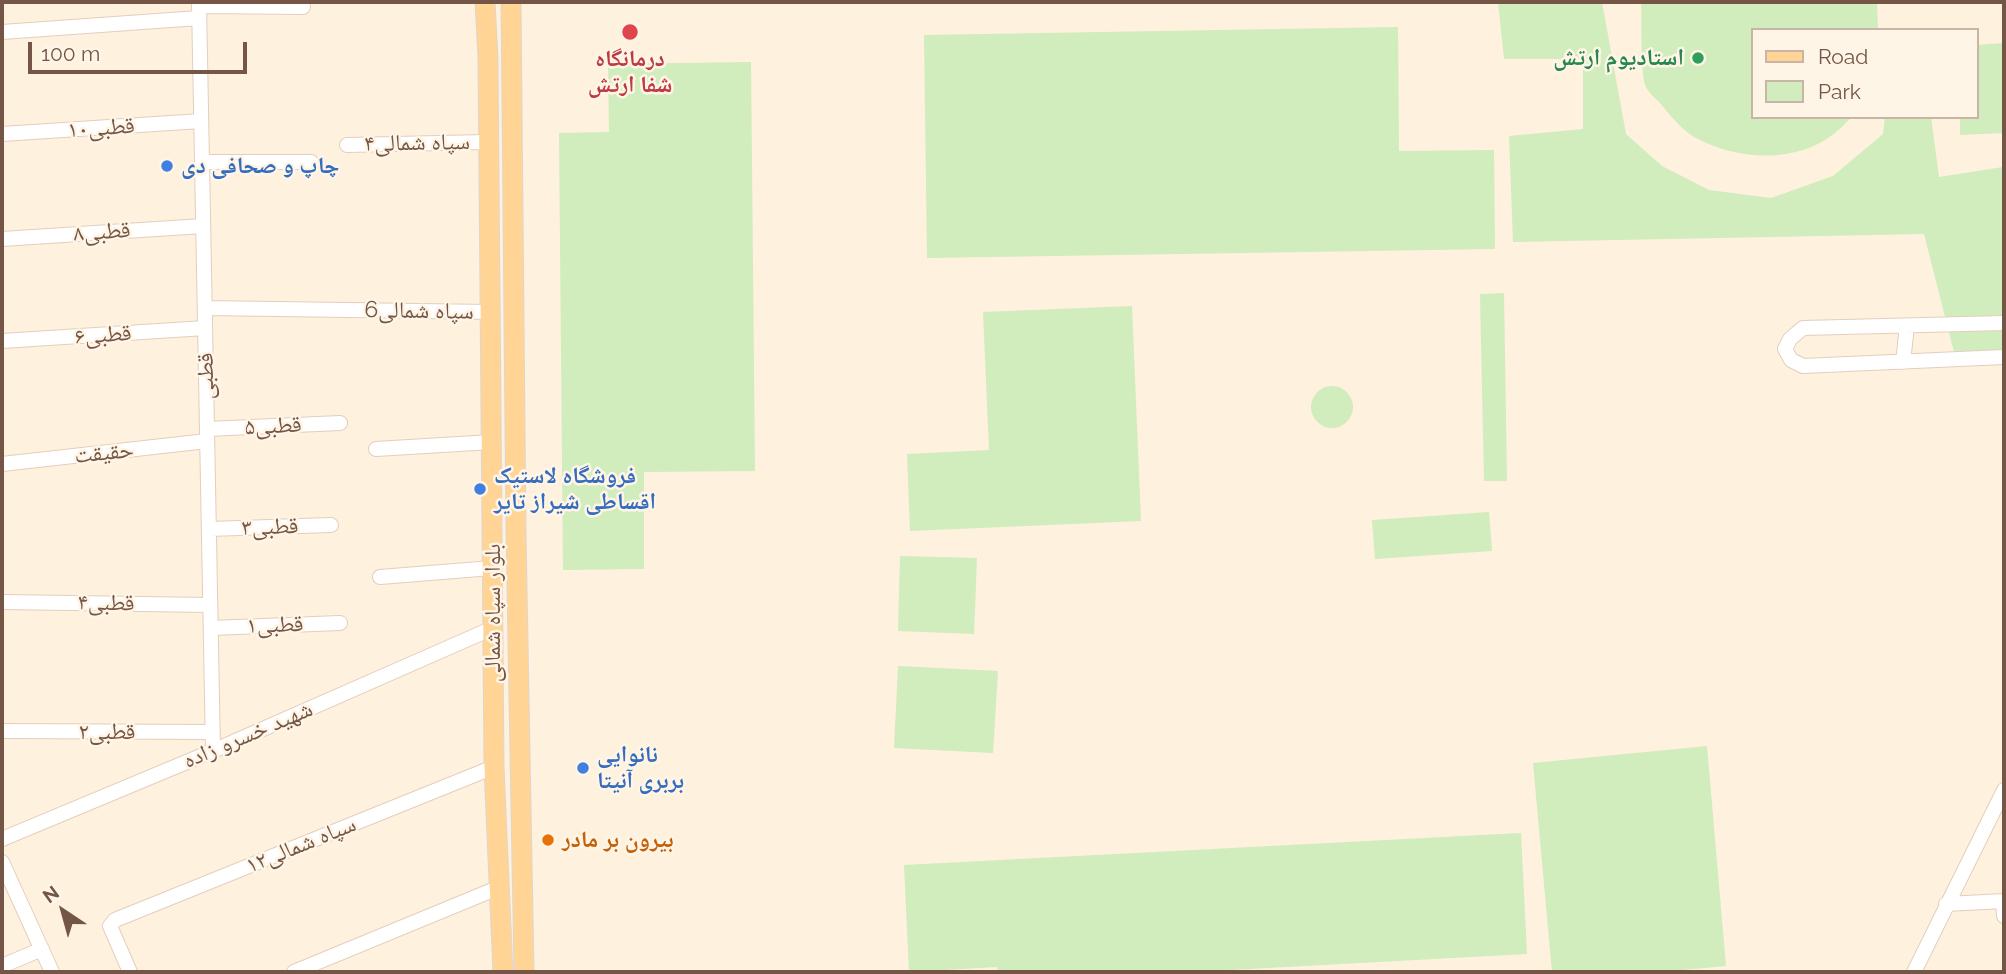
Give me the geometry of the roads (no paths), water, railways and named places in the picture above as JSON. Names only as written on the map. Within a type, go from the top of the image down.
[{"type":"main road","name":"بلوار سپاه شمالی","points":[[485,2],[488,58],[494,767],[503,972]]},
{"type":"main road","name":"بلوار سپاه شمالی","points":[[511,2],[512,242],[524,972]]},
{"type":"main road","points":[[489,243],[512,242]]},
{"type":"main road","points":[[497,837],[521,835]]},
{"type":"street","points":[[2,32],[199,9],[303,7]]},
{"type":"street","name":"قطبی","points":[[199,9],[213,751]]},
{"type":"street","name":"قطبی۱۰","points":[[2,134],[201,121]]},
{"type":"street","name":"سپاه شمالی۴","points":[[347,145],[488,142]]},
{"type":"street","points":[[202,162],[311,162]]},
{"type":"street","name":"قطبی۸","points":[[2,239],[203,226]]},
{"type":"street","name":"6سپاه شمالی","points":[[205,308],[490,312]]},
{"type":"street","points":[[2004,323],[1803,328],[1790,339],[1785,349],[1791,360],[1803,366],[2004,357]]},
{"type":"street","points":[[1903,362],[1907,326]]},
{"type":"street","name":"قطبی۶","points":[[2,341],[205,328]]},
{"type":"street","name":"قطبی۵","points":[[207,435],[340,422]]},
{"type":"street","name":"حقیقت","points":[[2,464],[207,435]]},
{"type":"street","points":[[376,449],[492,442]]},
{"type":"street","name":"قطبی۳","points":[[209,528],[331,525]]},
{"type":"street","points":[[380,577],[492,568]]},
{"type":"street","name":"قطبی۴","points":[[2,602],[210,605]]},
{"type":"street","name":"قطبی۱","points":[[211,628],[340,623]]},
{"type":"street","name":"شهید خسرو زاده","points":[[2,839],[213,751],[493,628]]},
{"type":"street","name":"قطبی۲","points":[[2,731],[213,732]]},
{"type":"street","name":"سپاه شمالی۱۲","points":[[130,972],[110,926],[116,920],[494,767]]},
{"type":"street","points":[[1914,972],[2004,790]]},
{"type":"street","points":[[2,862],[52,972]]},
{"type":"street","points":[[293,972],[500,887]]},
{"type":"street","points":[[1946,904],[2004,906]]},
{"type":"street","points":[[2,966],[41,949]]},
{"type":"place","name":"درمانگاه شفا ارتش","points":[[630,32]]},
{"type":"place","name":"استادیوم ارتش","points":[[1698,58]]},
{"type":"place","name":"چاپ و صحافی دی","points":[[167,166]]},
{"type":"place","name":"فروشگاه لاستیک اقساطی شیراز تایر","points":[[480,489]]},
{"type":"place","name":"نانوایی بربری آنیتا","points":[[583,768]]},
{"type":"place","name":"بیرون بر مادر","points":[[548,840]]}]
